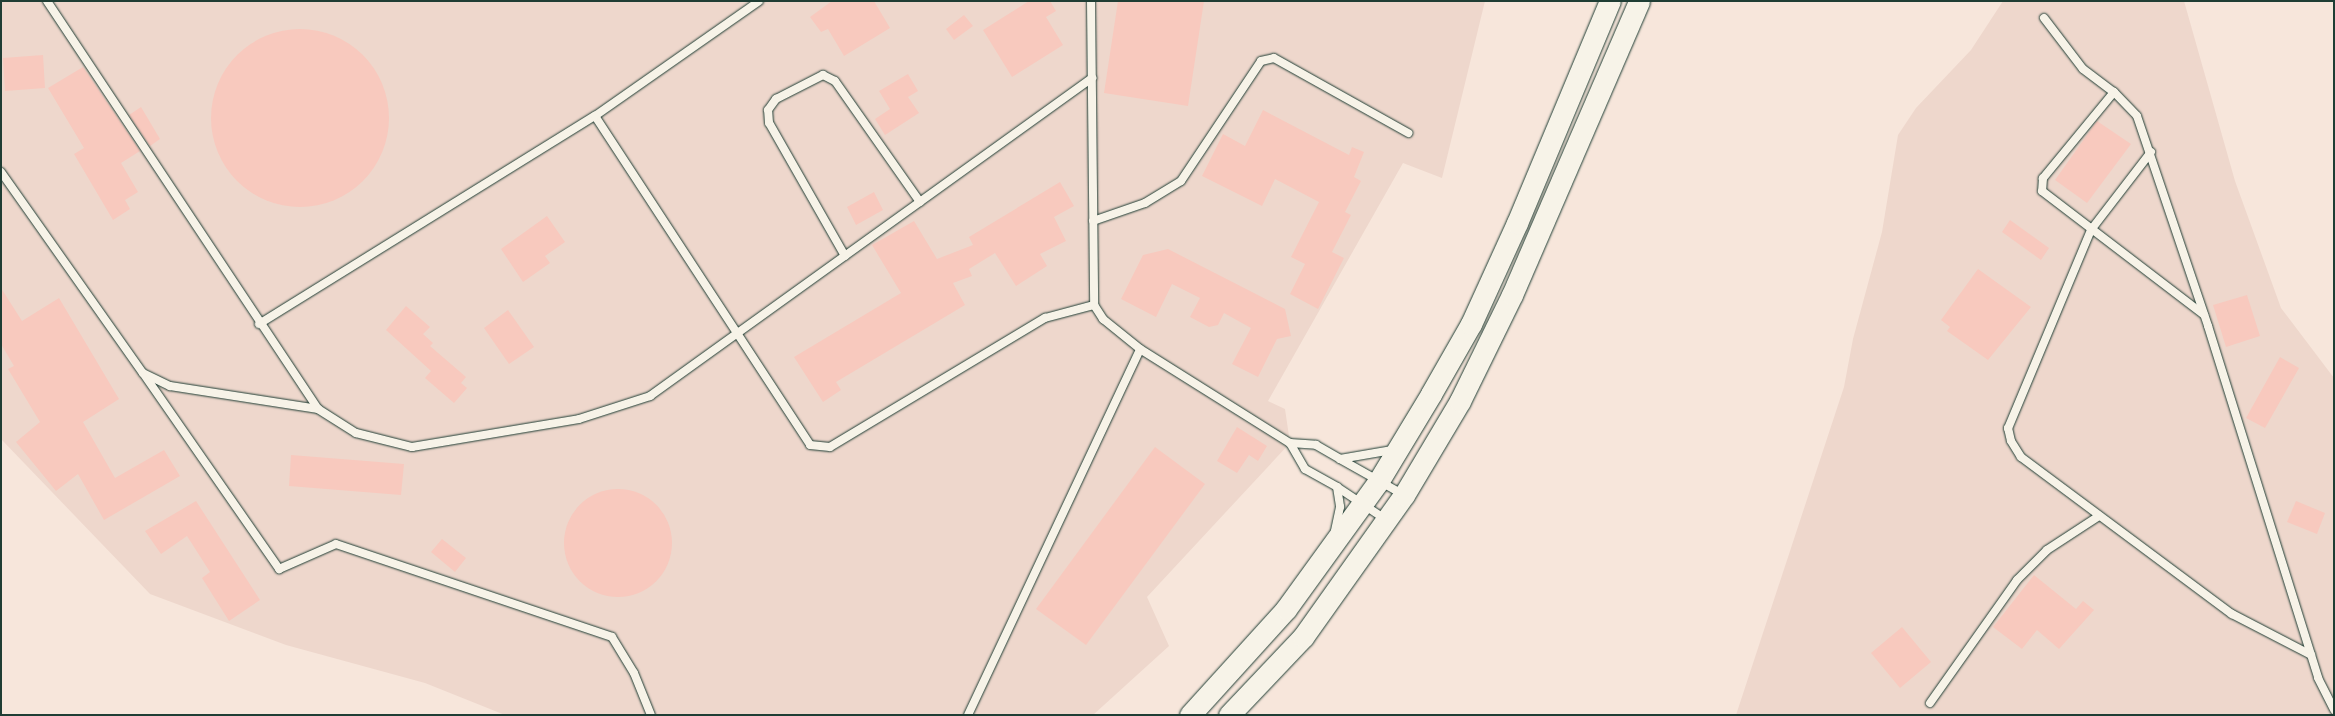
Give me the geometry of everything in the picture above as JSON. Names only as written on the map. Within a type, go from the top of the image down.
[{"type":"main road","points":[[1190,715],[1286,610],[1326,556],[1378,482],[1471,324],[1610,1]]},
{"type":"main road","points":[[1228,715],[1304,636],[1404,495],[1460,401],[1512,295],[1610,73],[1639,1]]},
{"type":"main road","points":[[1585,61],[1610,73]]},
{"type":"lane","points":[[47,1],[259,324],[318,409],[356,434],[412,447],[580,419],[650,396],[1092,78]]},
{"type":"lane","points":[[259,324],[595,116],[758,1]]},
{"type":"lane","points":[[1091,1],[1094,305],[1102,319],[1140,349],[1290,443],[1316,446],[1404,495]]},
{"type":"lane","points":[[2044,18],[2084,69],[2114,92],[2138,116],[2204,315],[2311,655],[2334,710]]},
{"type":"lane","points":[[1093,221],[1145,203],[1181,181],[1261,61],[1274,58],[1408,133]]},
{"type":"lane","points":[[845,256],[769,123],[768,110],[776,99],[823,75],[835,81],[920,202]]},
{"type":"lane","points":[[2114,92],[2042,178],[2042,191],[2045,196],[2204,315]]},
{"type":"lane","points":[[595,116],[736,335],[810,445],[819,448],[830,446],[1044,318],[1094,305]]},
{"type":"lane","points":[[2151,152],[2091,230],[2008,428],[2021,456],[2099,516],[2232,614],[2311,655]]},
{"type":"lane","points":[[1,172],[279,568],[336,544],[612,636],[634,673],[651,715]]},
{"type":"lane","points":[[968,715],[1140,349]]},
{"type":"lane","points":[[143,373],[170,386],[318,409]]},
{"type":"lane","points":[[1290,443],[1304,468],[1386,519]]},
{"type":"lane","points":[[1340,459],[1397,449]]},
{"type":"lane","points":[[1326,556],[1340,507],[1337,488]]},
{"type":"lane","points":[[1930,703],[2017,580],[2047,550],[2099,516]]},
{"type":"shaded area","points":[[1,1],[1485,1],[1442,178],[1403,163],[1268,401],[1285,409],[1290,443],[1147,597],[1169,646],[1093,715],[505,715],[425,683],[286,645],[150,594],[1,439]]},
{"type":"shaded area","points":[[2003,1],[2184,1],[2235,181],[2281,308],[2334,378],[2334,715],[1736,715],[1844,387],[1853,339],[1882,232],[1898,135],[1916,108],[1971,50]]},
{"type":"building","points":[[832,1],[874,1],[890,28],[844,56],[828,29],[821,32],[810,17]]},
{"type":"building","points":[[1029,1],[1050,1],[1056,11],[1046,17],[1063,45],[1012,77],[983,30]]},
{"type":"building","points":[[1118,1],[1204,1],[1188,106],[1104,93]]},
{"type":"building","points":[[964,15],[973,26],[954,40],[946,29]]},
{"type":"building","points":[[291,29],[309,29],[342,39],[363,55],[379,76],[385,92],[389,118],[385,144],[379,160],[363,181],[342,197],[326,203],[309,207],[291,207],[258,197],[231,174],[221,160],[215,144],[211,127],[211,109],[221,76],[244,49],[258,39],[274,33]]},
{"type":"building","points":[[43,55],[45,88],[5,91],[3,58]]},
{"type":"building","points":[[83,67],[140,151],[121,163],[138,192],[125,200],[130,209],[113,220],[74,154],[84,148],[48,88]]},
{"type":"building","points":[[908,74],[918,91],[908,97],[919,113],[885,135],[875,119],[890,109],[879,91]]},
{"type":"building","points":[[141,107],[160,139],[150,146],[129,115]]},
{"type":"building","points":[[1263,110],[1349,155],[1352,147],[1364,152],[1354,177],[1361,181],[1345,212],[1351,215],[1332,252],[1344,258],[1318,309],[1290,294],[1305,264],[1291,257],[1319,202],[1275,179],[1262,206],[1202,176],[1223,134],[1245,146]]},
{"type":"building","points":[[2097,121],[2131,144],[2087,203],[2055,180]]},
{"type":"building","points":[[1060,182],[1074,206],[1054,217],[1066,241],[1040,254],[1047,266],[1016,286],[995,253],[969,269],[972,276],[953,283],[965,305],[836,382],[841,390],[823,402],[794,357],[901,293],[872,245],[914,221],[937,259],[973,245],[969,237]]},
{"type":"building","points":[[874,192],[883,210],[856,225],[847,207]]},
{"type":"building","points":[[547,216],[565,242],[545,256],[550,263],[523,282],[501,249]]},
{"type":"building","points":[[2010,220],[2049,248],[2041,260],[2002,232]]},
{"type":"building","points":[[1168,249],[1285,309],[1291,336],[1277,339],[1258,377],[1232,364],[1251,328],[1224,313],[1218,325],[1209,327],[1190,317],[1200,298],[1172,284],[1156,317],[1121,299],[1143,255]]},
{"type":"building","points":[[1978,269],[2031,307],[1988,360],[1947,331],[1950,327],[1941,320]]},
{"type":"building","points":[[1,288],[22,321],[59,298],[119,399],[83,422],[115,478],[164,450],[180,476],[104,520],[78,474],[56,491],[16,442],[40,422],[8,369],[14,366],[1,344]]},
{"type":"building","points":[[2247,295],[2260,336],[2226,347],[2213,305]]},
{"type":"building","points":[[406,306],[430,327],[423,334],[433,343],[430,346],[466,377],[461,383],[467,388],[454,403],[425,378],[431,371],[386,330]]},
{"type":"building","points":[[508,310],[534,347],[509,364],[484,328]]},
{"type":"building","points":[[2280,357],[2299,368],[2265,428],[2246,418]]},
{"type":"building","points":[[1237,427],[1267,446],[1258,461],[1249,455],[1237,473],[1217,461]]},
{"type":"building","points":[[1155,447],[1205,484],[1086,645],[1036,609]]},
{"type":"building","points":[[291,455],[404,464],[401,495],[289,486]]},
{"type":"building","points":[[618,489],[638,494],[656,505],[667,523],[672,543],[667,563],[656,581],[638,592],[618,597],[598,592],[580,581],[569,563],[564,543],[569,523],[580,505],[598,494]]},
{"type":"building","points":[[196,501],[260,600],[229,621],[202,578],[210,572],[187,536],[161,554],[145,531]]},
{"type":"building","points":[[2296,501],[2325,513],[2317,534],[2287,522]]},
{"type":"building","points":[[442,539],[466,558],[455,572],[431,552]]},
{"type":"building","points":[[2034,575],[2076,609],[2083,601],[2094,610],[2059,649],[2037,630],[2022,649],[1993,627]]},
{"type":"building","points":[[1902,627],[1931,662],[1900,688],[1871,653]]}]
